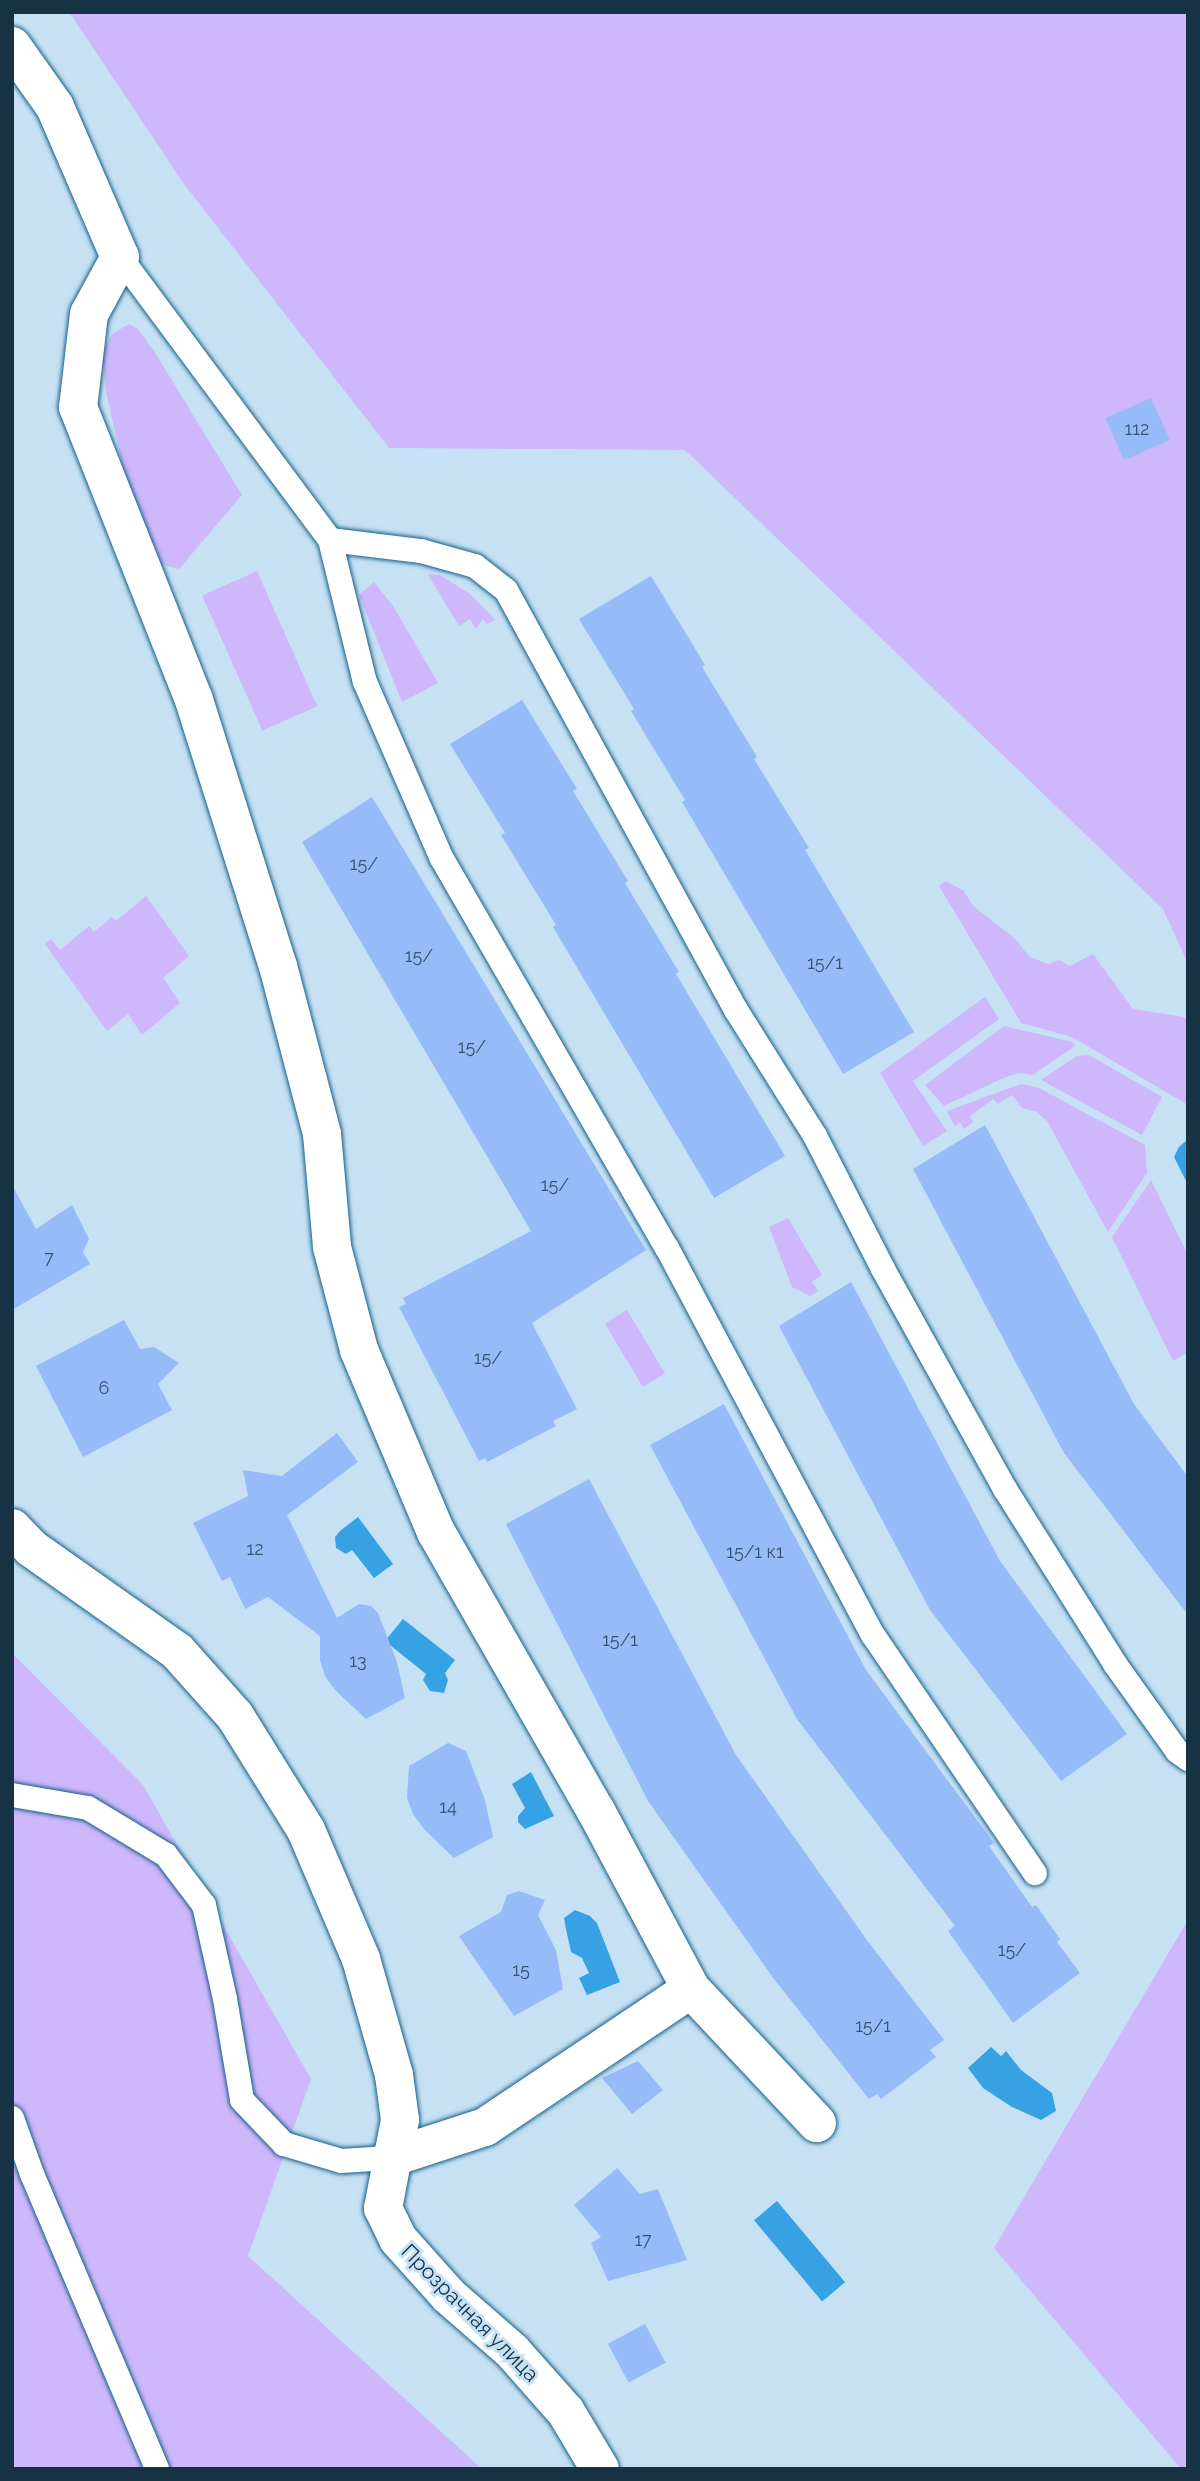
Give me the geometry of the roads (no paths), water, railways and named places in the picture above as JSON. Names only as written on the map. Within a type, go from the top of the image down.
[{"type":"street","points":[[12,46],[55,107],[120,257],[89,314],[78,407],[194,700],[278,966],[322,1134],[332,1247],[359,1350],[436,1532],[596,1811],[691,1989],[817,2123]]},
{"type":"street","name":"Прозрачная улица","points":[[12,1528],[31,1548],[177,1651],[234,1716],[306,1830],[361,1959],[394,2075],[400,2120],[390,2158],[383,2208],[398,2239],[449,2296],[512,2351],[566,2412],[600,2469]]},
{"type":"street","points":[[390,2158],[485,2127],[691,1989]]},
{"type":"lane","points":[[120,257],[330,540],[365,682],[441,857],[667,1248],[873,1635],[1035,1873]]},
{"type":"lane","points":[[330,540],[421,551],[475,566],[506,590],[736,1010],[816,1136],[883,1269],[1005,1489],[1115,1664],[1177,1751],[1188,1759]]},
{"type":"lane","points":[[12,1795],[88,1808],[166,1855],[204,1905],[225,1999],[242,2100],[284,2144],[341,2161],[390,2158]]},
{"type":"lane","points":[[12,2118],[32,2174],[157,2469]]},
{"type":"water","points":[[1188,1139],[1188,1185],[1174,1157],[1179,1147]]},
{"type":"water","points":[[358,1517],[393,1564],[374,1578],[352,1550],[346,1554],[336,1548],[335,1537]]},
{"type":"water","points":[[403,1619],[455,1660],[445,1673],[448,1680],[444,1693],[430,1691],[423,1680],[426,1674],[385,1641]]},
{"type":"water","points":[[531,1772],[554,1816],[525,1829],[518,1822],[518,1816],[525,1808],[512,1784]]},
{"type":"water","points":[[575,1910],[590,1916],[597,1923],[620,1982],[587,1995],[579,1978],[589,1973],[582,1958],[571,1952],[564,1918]]},
{"type":"water","points":[[991,2047],[1001,2056],[1006,2051],[1021,2070],[1052,2093],[1056,2111],[1041,2120],[1012,2107],[983,2088],[968,2068]]},
{"type":"water","points":[[777,2201],[845,2282],[822,2301],[754,2220]]}]
